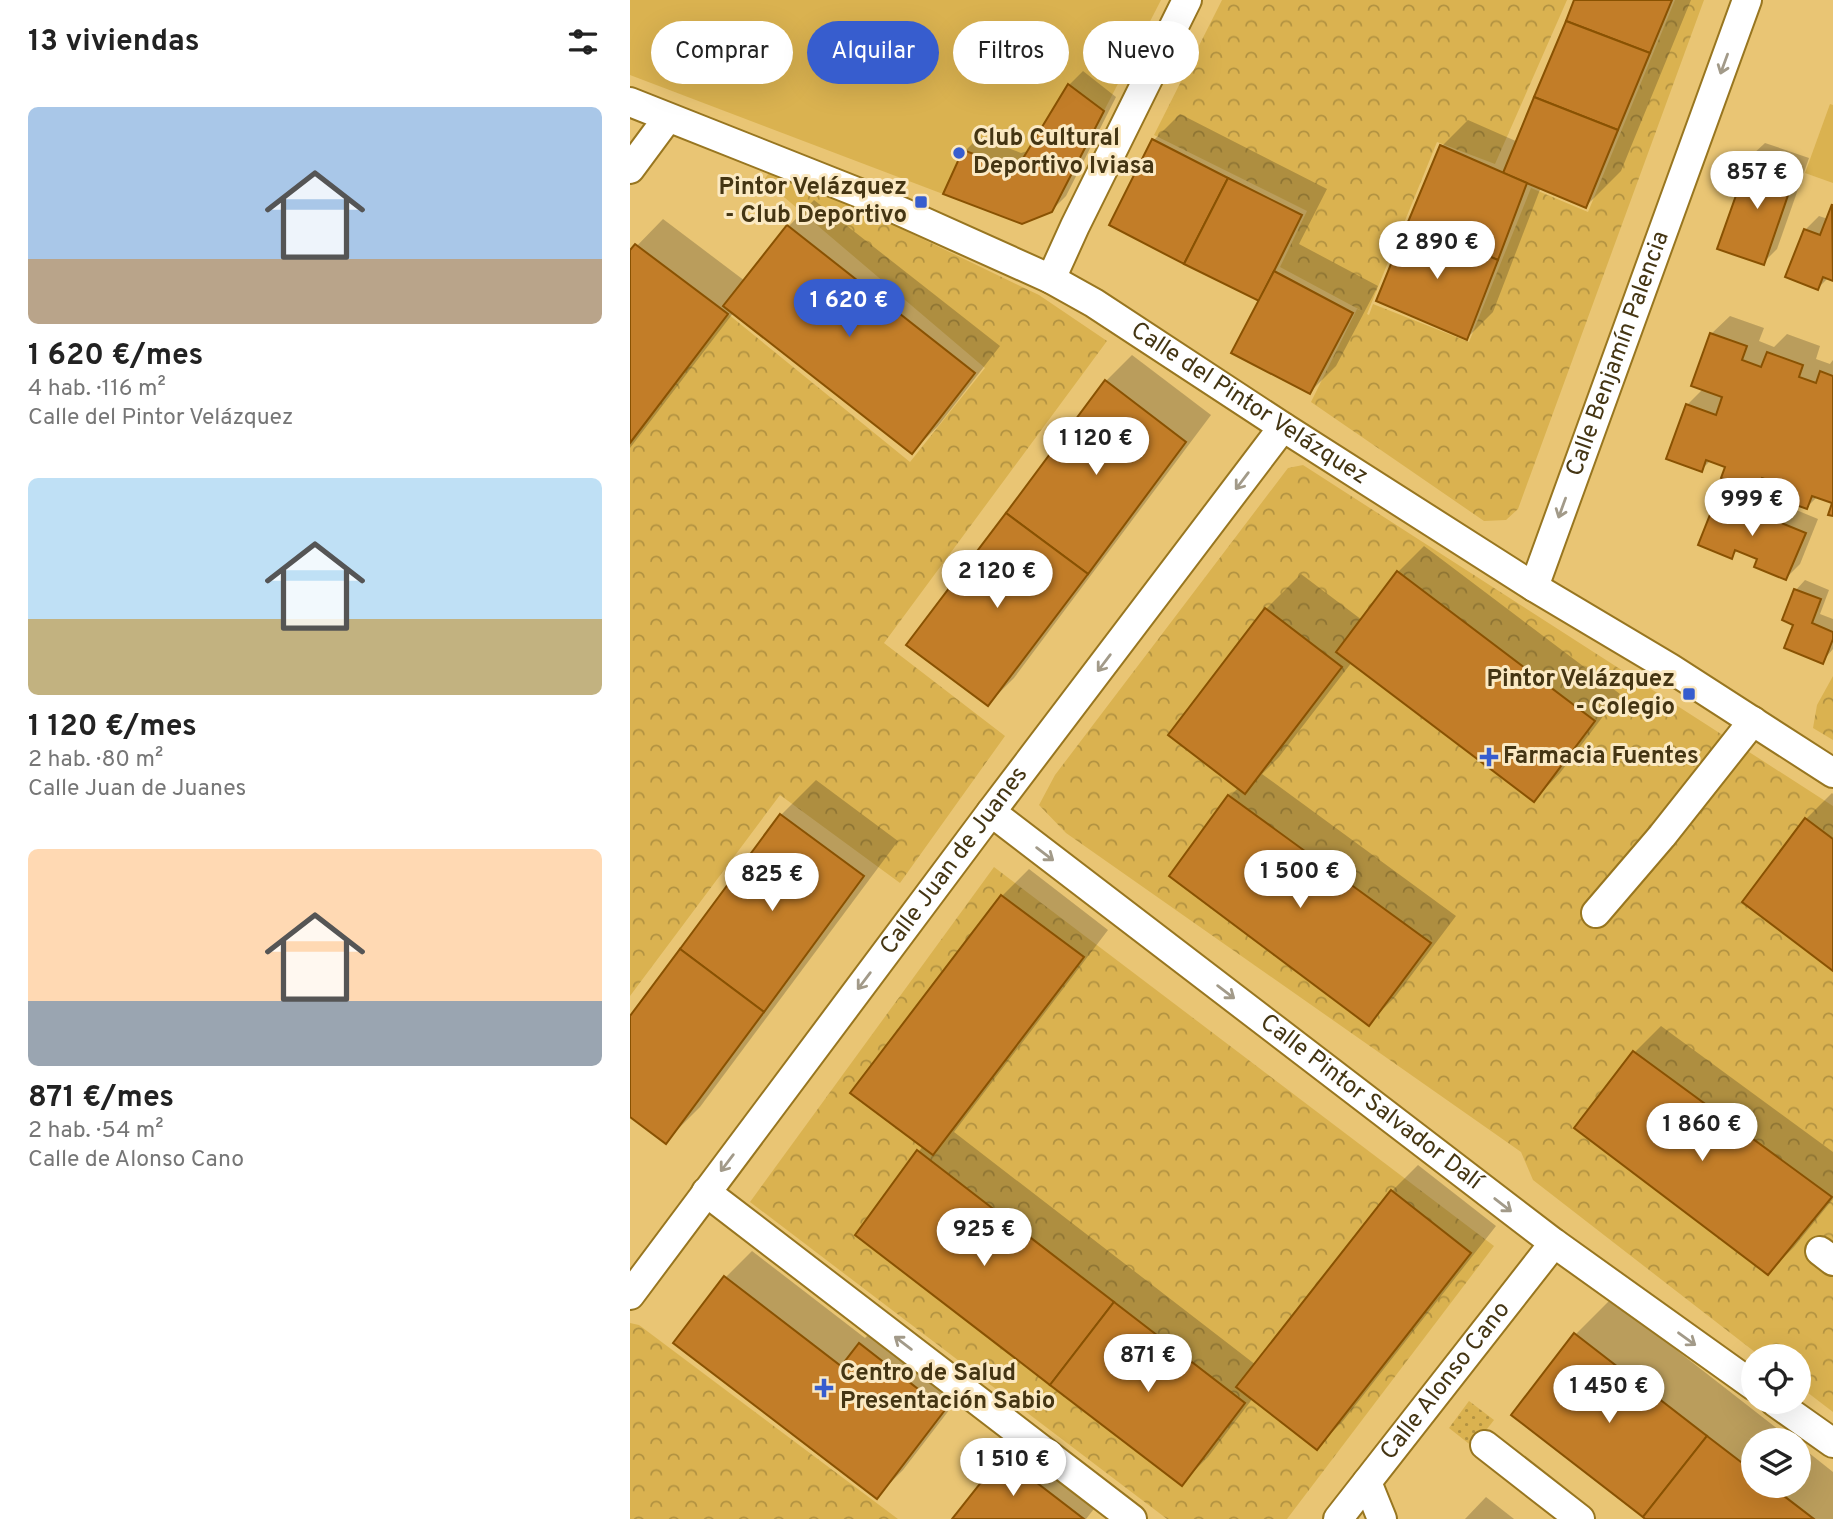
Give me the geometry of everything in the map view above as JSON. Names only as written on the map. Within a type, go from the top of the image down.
[{"type":"street","points":[[1051,278],[1187,0]]},
{"type":"street","name":"Calle Benjamín Palencia","points":[[1534,587],[1747,0]]},
{"type":"street","name":"Calle del Pintor Velázquez","points":[[630,103],[862,194],[1051,278],[1534,587],[1671,667],[1833,773]]},
{"type":"street","points":[[630,169],[667,119]]},
{"type":"street","name":"Calle Juan de Juanes","points":[[630,1295],[1283,427]]},
{"type":"street","points":[[1596,913],[1662,836],[1752,721]]},
{"type":"street","name":"Calle Pintor Salvador Dalí","points":[[991,812],[1553,1243],[1741,1377]]},
{"type":"street","points":[[706,1192],[1132,1519]]},
{"type":"street","name":"Calle Alonso Cano","points":[[1338,1519],[1553,1243]]},
{"type":"street","points":[[1792,1414],[1833,1443]]},
{"type":"street","points":[[1485,1445],[1580,1519]]},
{"type":"street","points":[[1367,1482],[1382,1519]]},
{"type":"green space","name":"Club Cultural Deportivo Iviasa","points":[[630,0],[1161,0],[1150,21],[1083,21],[1083,84],[1118,84],[1052,212],[1022,224],[654,84],[793,84],[793,21],[651,21],[651,83],[630,75]]},
{"type":"green space","points":[[1222,0],[1567,0],[1495,164],[1437,142],[1367,314],[1369,315],[1373,304],[1469,342],[1531,188],[1588,212],[1675,0],[1704,0],[1518,509],[1506,520],[1484,521],[1311,402],[1357,309],[1362,311],[1280,267],[1307,211],[1154,135],[1180,84],[1199,84],[1199,46]]},
{"type":"green space","points":[[1830,104],[1833,105],[1833,183],[1805,173]]},
{"type":"green space","points":[[773,167],[1039,295],[1107,341],[884,643],[1005,736],[900,883],[780,795],[630,996],[630,443],[728,314],[910,462],[985,368],[764,180]]},
{"type":"green space","points":[[1303,465],[1833,806],[1833,1412],[1811,1395],[1811,1344],[1745,1344],[1533,1180],[1521,1152],[1066,833],[1039,805],[1055,775],[1288,468]]},
{"type":"green space","points":[[1833,676],[1833,740],[1813,728],[1817,705]]},
{"type":"green space","points":[[994,867],[1494,1246],[1287,1519],[1167,1519],[750,1202]]},
{"type":"green space","points":[[630,1323],[639,1325],[898,1519],[630,1519]]},
{"type":"green space","points":[[1469,1401],[1494,1420],[1473,1447],[1449,1428]]},
{"type":"building","points":[[1574,0],[1672,0],[1650,53],[1566,21]]},
{"type":"building","points":[[1566,21],[1650,53],[1618,130],[1534,97]]},
{"type":"building","points":[[1068,84],[1104,111],[1052,212],[1022,224],[943,194],[963,150],[1006,166],[1022,160]]},
{"type":"building","points":[[1534,97],[1618,130],[1586,208],[1503,173]]},
{"type":"building","points":[[1152,139],[1228,178],[1184,264],[1109,225]]},
{"type":"building","points":[[1440,145],[1527,183],[1498,260],[1408,222]]},
{"type":"building","points":[[1750,156],[1796,172],[1764,265],[1717,249]]},
{"type":"building","points":[[1228,178],[1302,215],[1259,301],[1184,264]]},
{"type":"building","points":[[1832,204],[1833,281],[1823,277],[1818,290],[1785,277],[1804,229],[1820,235]]},
{"type":"building","points":[[1408,222],[1498,260],[1467,340],[1376,301]]},
{"type":"building","points":[[787,225],[975,373],[912,454],[723,306]]},
{"type":"building","points":[[635,244],[728,314],[630,443],[630,250]]},
{"type":"building","points":[[1274,271],[1353,313],[1310,394],[1231,353]]},
{"type":"building","points":[[1710,333],[1747,346],[1742,360],[1761,367],[1767,352],[1803,365],[1799,377],[1816,383],[1820,371],[1833,376],[1833,516],[1828,515],[1832,503],[1812,496],[1807,509],[1771,496],[1776,483],[1762,478],[1757,491],[1721,478],[1725,467],[1706,460],[1702,472],[1666,459],[1686,404],[1716,415],[1722,397],[1691,386]]},
{"type":"building","points":[[1105,380],[1186,442],[1088,574],[1006,513]]},
{"type":"building","points":[[1717,497],[1806,533],[1786,580],[1754,567],[1757,559],[1735,550],[1732,559],[1698,545]]},
{"type":"building","points":[[1006,513],[1088,574],[988,706],[906,645]]},
{"type":"building","points":[[1397,571],[1595,721],[1534,802],[1336,652]]},
{"type":"building","points":[[1794,589],[1821,599],[1812,623],[1833,632],[1823,664],[1784,648],[1793,625],[1782,620]]},
{"type":"building","points":[[1265,608],[1342,667],[1245,794],[1168,735]]},
{"type":"building","points":[[1228,795],[1431,943],[1369,1026],[1169,876]]},
{"type":"building","points":[[780,814],[864,876],[764,1012],[680,949]]},
{"type":"building","points":[[1805,818],[1833,839],[1833,971],[1742,902]]},
{"type":"building","points":[[1001,895],[1084,957],[933,1155],[850,1093]]},
{"type":"building","points":[[680,949],[764,1012],[666,1144],[630,1117],[630,1016]]},
{"type":"building","points":[[1633,1051],[1832,1197],[1768,1275],[1574,1128]]},
{"type":"building","points":[[917,1150],[1114,1302],[1050,1385],[855,1235]]},
{"type":"building","points":[[1391,1190],[1471,1253],[1317,1450],[1236,1387]]},
{"type":"building","name":"Centro de Salud Presentación Sabio","points":[[724,1276],[841,1366],[859,1343],[945,1410],[877,1499],[673,1343]]},
{"type":"building","points":[[1114,1302],[1245,1403],[1182,1486],[1050,1385]]},
{"type":"building","points":[[1574,1333],[1707,1436],[1643,1517],[1511,1415]]},
{"type":"building","points":[[1707,1436],[1741,1462],[1741,1498],[1787,1498],[1814,1519],[1645,1519],[1643,1517]]},
{"type":"building","points":[[1002,1456],[1084,1519],[952,1519]]},
{"type":"place","name":"Club Cultural Deportivo Iviasa","points":[[959,153]]},
{"type":"place","name":"Pintor Velázquez - Club Deportivo","points":[[921,202]]},
{"type":"place","name":"Pintor Velázquez - Colegio","points":[[1689,694]]},
{"type":"place","name":"Farmacia Fuentes","points":[[1489,757]]},
{"type":"place","name":"Centro de Salud Presentación Sabio","points":[[824,1388]]}]
